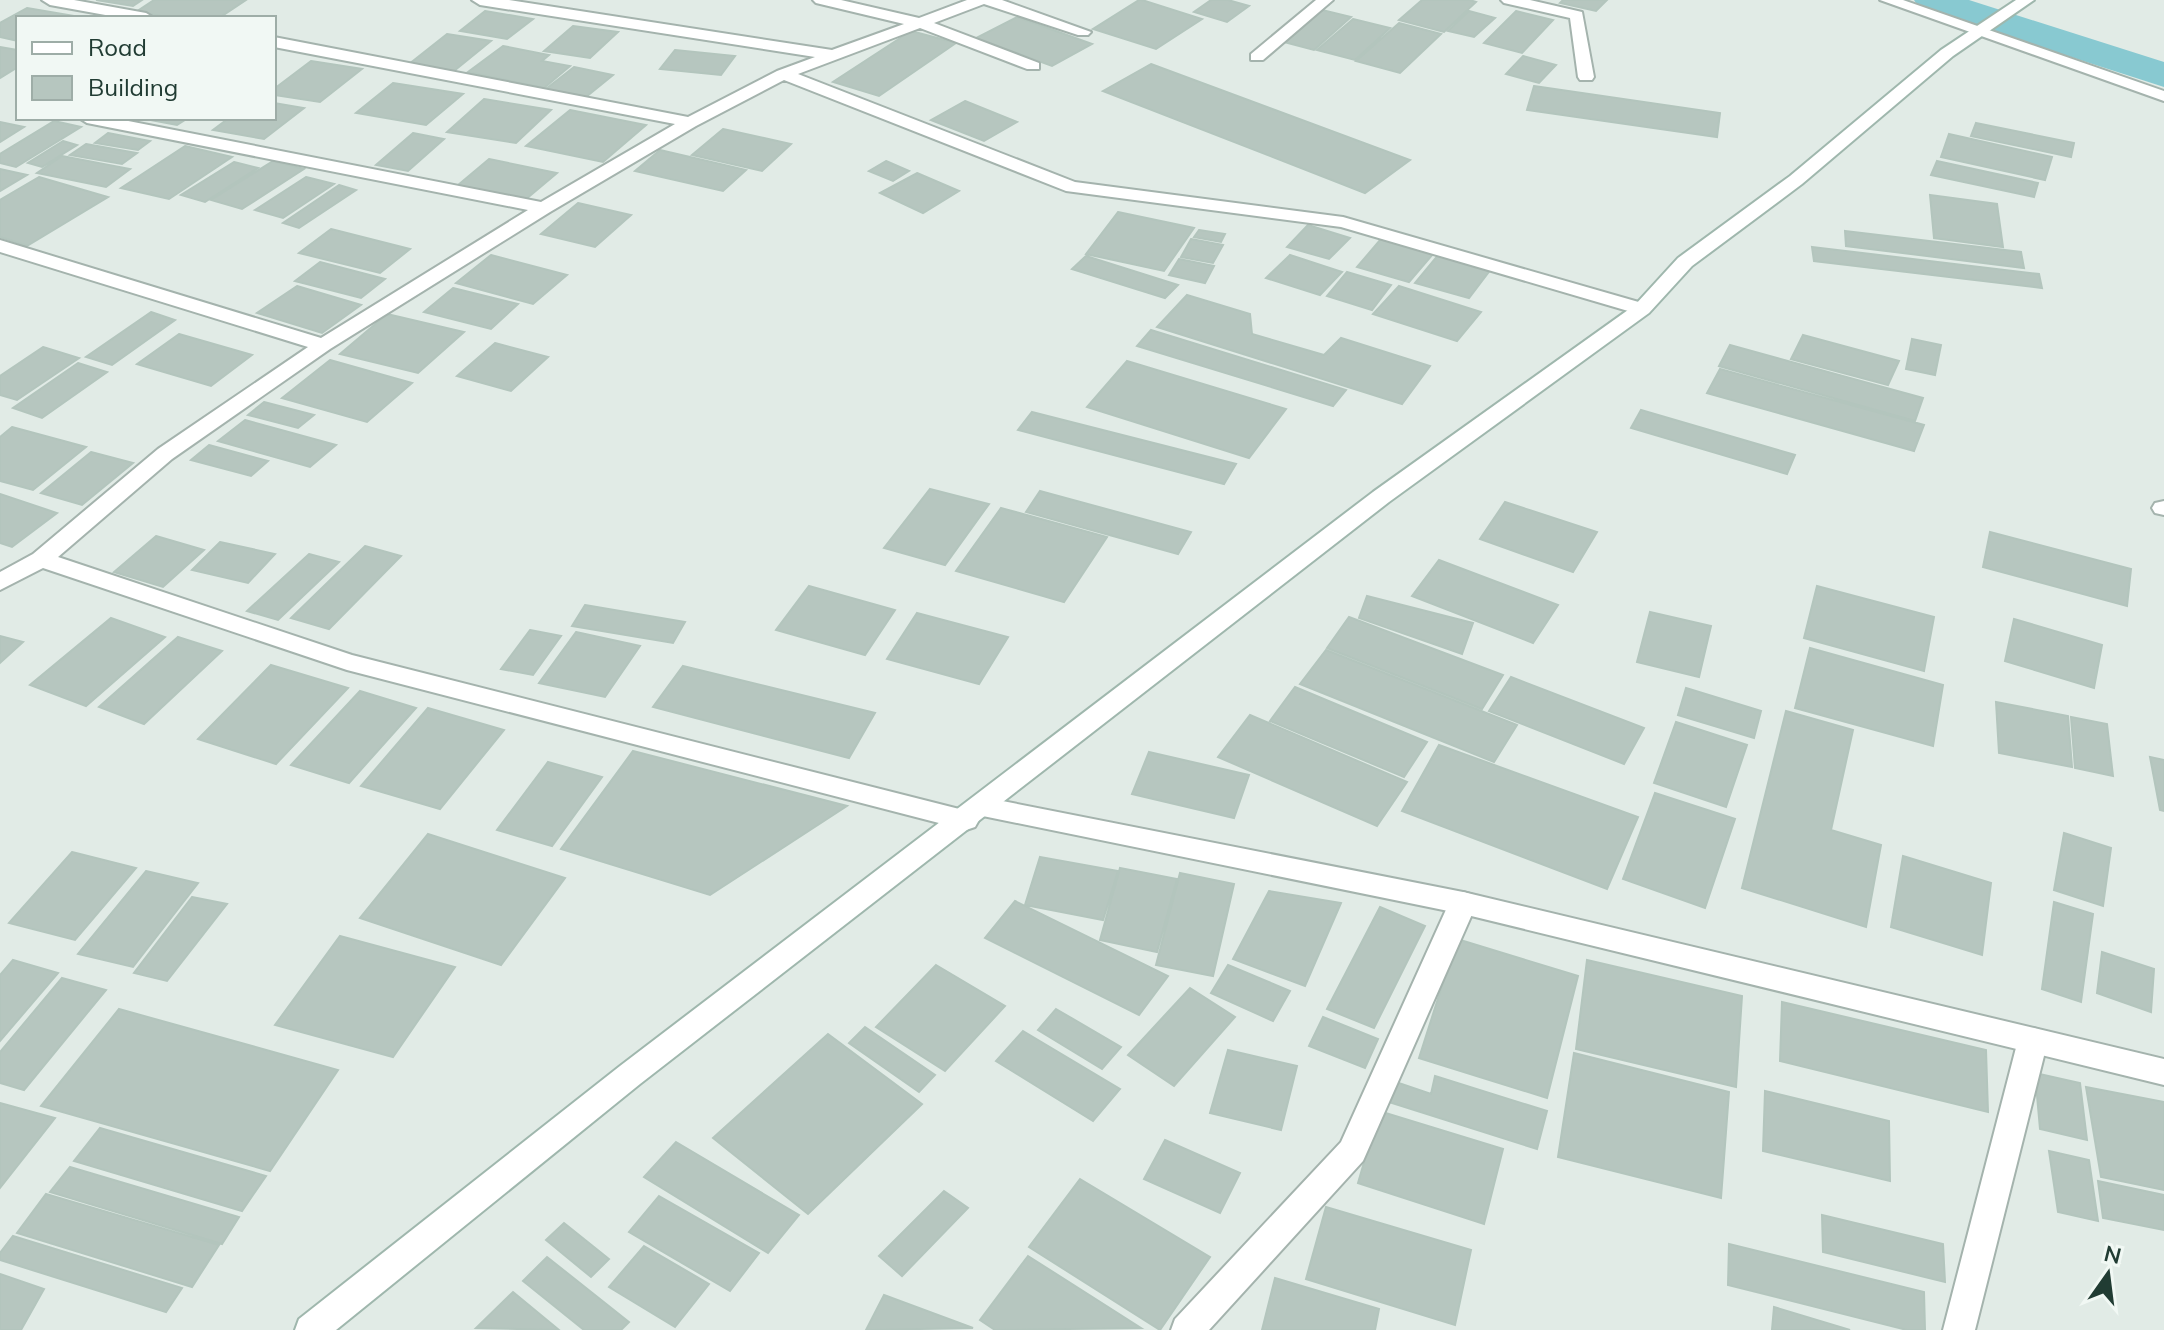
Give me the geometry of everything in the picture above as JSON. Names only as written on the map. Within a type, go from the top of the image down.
[{"type":"street","points":[[50,0],[135,16]]},
{"type":"street","points":[[480,0],[836,55]]},
{"type":"street","points":[[821,0],[921,23],[1033,66]]},
{"type":"street","points":[[0,582],[41,559],[165,454],[323,345],[544,208],[690,122],[783,74],[981,0]]},
{"type":"street","points":[[987,0],[1083,32]]},
{"type":"street","points":[[1257,57],[1325,0]]},
{"type":"street","points":[[1509,0],[1577,15],[1586,77]]},
{"type":"street","points":[[1888,0],[1985,26],[2164,96]]},
{"type":"street","points":[[311,1330],[630,1075],[1381,497],[1642,309],[1685,262],[1796,180],[1985,26],[2025,0]]},
{"type":"street","points":[[276,42],[690,122]]},
{"type":"street","points":[[783,74],[1072,187],[1343,222],[1642,309]]},
{"type":"street","points":[[97,120],[544,208]]},
{"type":"street","points":[[0,246],[323,345]]},
{"type":"street","points":[[41,559],[347,662],[974,813],[1463,903],[2164,1072]]},
{"type":"street","points":[[1187,1330],[1352,1151],[1463,903]]},
{"type":"street","points":[[1959,1330],[2033,1040]]},
{"type":"building","points":[[96,0],[142,0],[133,6]]},
{"type":"building","points":[[154,0],[246,0],[222,16],[162,16],[136,12]]},
{"type":"building","points":[[1139,0],[1202,19],[1156,49],[1093,29]]},
{"type":"building","points":[[1211,0],[1228,0],[1249,6],[1227,22],[1194,12]]},
{"type":"building","points":[[1422,0],[1476,2],[1444,32],[1399,20]]},
{"type":"building","points":[[1563,0],[1607,0],[1596,11],[1560,3]]},
{"type":"building","points":[[27,8],[74,16],[16,16],[16,41],[0,37],[0,23]]},
{"type":"building","points":[[1322,10],[1351,17],[1314,50],[1284,42]]},
{"type":"building","points":[[485,11],[533,19],[507,39],[460,31]]},
{"type":"building","points":[[1469,11],[1495,18],[1474,37],[1448,31]]},
{"type":"building","points":[[1516,11],[1553,20],[1522,53],[1484,43]]},
{"type":"building","points":[[1017,17],[1092,44],[1052,66],[976,38]]},
{"type":"building","points":[[1353,19],[1390,28],[1355,60],[1317,50]]},
{"type":"building","points":[[1399,23],[1441,34],[1400,73],[1356,61]]},
{"type":"building","points":[[573,26],[618,32],[590,58],[544,51]]},
{"type":"building","points":[[911,31],[956,43],[879,96],[833,82]]},
{"type":"building","points":[[447,34],[491,41],[454,71],[409,64]]},
{"type":"building","points":[[503,46],[549,55],[542,61],[570,66],[544,88],[468,72]]},
{"type":"building","points":[[0,47],[16,50],[16,68],[0,78]]},
{"type":"building","points":[[675,50],[735,56],[721,75],[660,69]]},
{"type":"building","points":[[1523,56],[1556,65],[1539,83],[1506,74]]},
{"type":"building","points":[[311,61],[362,69],[320,102],[276,95],[276,87]]},
{"type":"building","points":[[1151,64],[1410,160],[1365,193],[1103,91]]},
{"type":"building","points":[[574,67],[613,75],[586,97],[546,89]]},
{"type":"building","points":[[393,83],[463,94],[426,125],[356,113]]},
{"type":"building","points":[[1534,86],[1720,113],[1717,137],[1527,110]]},
{"type":"building","points":[[484,99],[551,110],[516,143],[447,132]]},
{"type":"building","points":[[965,101],[1017,122],[984,141],[931,120]]},
{"type":"building","points":[[276,103],[304,108],[264,139],[213,130],[226,120],[276,120]]},
{"type":"building","points":[[570,110],[646,125],[603,162],[526,146]]},
{"type":"building","points":[[151,120],[185,120],[177,125]]},
{"type":"building","points":[[54,121],[81,127],[16,167],[0,163],[0,154]]},
{"type":"building","points":[[0,122],[24,127],[0,142]]},
{"type":"building","points":[[1976,123],[2074,143],[2071,157],[1971,136]]},
{"type":"building","points":[[723,129],[791,144],[762,171],[692,155]]},
{"type":"building","points":[[108,133],[150,141],[138,150],[95,143]]},
{"type":"building","points":[[413,133],[444,139],[408,171],[376,165]]},
{"type":"building","points":[[1949,134],[2052,157],[2045,180],[1941,157]]},
{"type":"building","points":[[63,141],[77,145],[42,167],[28,163]]},
{"type":"building","points":[[86,144],[137,153],[122,164],[70,155]]},
{"type":"building","points":[[185,146],[232,157],[169,199],[121,188]]},
{"type":"building","points":[[660,150],[746,170],[723,191],[635,171]]},
{"type":"building","points":[[62,156],[130,169],[106,187],[37,173]]},
{"type":"building","points":[[489,159],[557,173],[525,200],[457,186]]},
{"type":"building","points":[[273,161],[304,169],[242,209],[211,200]]},
{"type":"building","points":[[886,161],[909,171],[893,181],[869,171]]},
{"type":"building","points":[[1937,161],[2038,183],[2034,197],[1931,175]]},
{"type":"building","points":[[234,162],[258,168],[205,202],[181,195]]},
{"type":"building","points":[[0,169],[27,175],[0,191]]},
{"type":"building","points":[[917,173],[959,191],[923,213],[880,193]]},
{"type":"building","points":[[39,177],[108,197],[27,246],[0,237],[0,200]]},
{"type":"building","points":[[306,177],[334,184],[283,218],[255,210]]},
{"type":"building","points":[[339,185],[356,190],[299,228],[283,223]]},
{"type":"building","points":[[1930,195],[1997,204],[2003,247],[1934,238]]},
{"type":"building","points":[[578,203],[631,215],[595,247],[541,234]]},
{"type":"building","points":[[1118,212],[1194,228],[1164,271],[1086,254]]},
{"type":"building","points":[[1308,225],[1350,238],[1329,259],[1287,247]]},
{"type":"building","points":[[331,229],[410,249],[380,273],[299,253]]},
{"type":"building","points":[[1199,230],[1225,234],[1221,242],[1194,237]]},
{"type":"building","points":[[1845,231],[2021,252],[2024,268],[1846,246]]},
{"type":"building","points":[[1191,239],[1223,245],[1213,263],[1181,257]]},
{"type":"building","points":[[1381,239],[1433,254],[1409,282],[1357,267]]},
{"type":"building","points":[[1812,247],[2039,274],[2042,288],[1814,261]]},
{"type":"building","points":[[1439,254],[1491,269],[1469,298],[1415,283]]},
{"type":"building","points":[[491,255],[567,275],[533,304],[456,283]]},
{"type":"building","points":[[1290,255],[1342,272],[1320,295],[1266,278]]},
{"type":"building","points":[[1086,256],[1178,285],[1165,298],[1072,269]]},
{"type":"building","points":[[1179,259],[1214,266],[1205,283],[1169,275]]},
{"type":"building","points":[[320,262],[385,279],[361,298],[295,281]]},
{"type":"building","points":[[1347,272],[1391,285],[1372,310],[1327,296]]},
{"type":"building","points":[[297,286],[361,305],[322,333],[257,313]]},
{"type":"building","points":[[1399,286],[1481,312],[1457,341],[1373,314]]},
{"type":"building","points":[[453,288],[518,304],[491,329],[424,312]]},
{"type":"building","points":[[1187,295],[1250,314],[1252,334],[1324,355],[1341,338],[1430,366],[1402,404],[1157,327]]},
{"type":"building","points":[[151,312],[175,320],[112,365],[86,357]]},
{"type":"building","points":[[387,314],[464,332],[418,373],[340,354]]},
{"type":"building","points":[[1151,330],[1346,390],[1333,406],[1137,346]]},
{"type":"building","points":[[179,334],[252,355],[211,386],[137,364]]},
{"type":"building","points":[[1803,335],[1899,361],[1888,385],[1791,359]]},
{"type":"building","points":[[1912,339],[1941,345],[1935,375],[1906,369]]},
{"type":"building","points":[[495,343],[548,357],[511,391],[457,376]]},
{"type":"building","points":[[1730,345],[1923,398],[1915,421],[1719,366]]},
{"type":"building","points":[[43,347],[79,358],[17,400],[0,395],[0,376]]},
{"type":"building","points":[[330,360],[412,383],[367,422],[282,398]]},
{"type":"building","points":[[1127,361],[1286,409],[1249,458],[1087,407]]},
{"type":"building","points":[[78,363],[107,372],[42,418],[13,408]]},
{"type":"building","points":[[1720,369],[1924,425],[1914,451],[1707,393]]},
{"type":"building","points":[[264,402],[314,415],[298,428],[248,415]]},
{"type":"building","points":[[1641,410],[1795,455],[1787,474],[1631,428]]},
{"type":"building","points":[[1032,412],[1236,464],[1224,484],[1018,430]]},
{"type":"building","points":[[245,420],[336,445],[310,467],[218,441]]},
{"type":"building","points":[[12,427],[86,447],[33,490],[0,481],[0,437]]},
{"type":"building","points":[[209,445],[268,461],[251,476],[191,460]]},
{"type":"building","points":[[91,452],[133,463],[82,505],[41,493]]},
{"type":"building","points":[[930,489],[989,504],[945,565],[884,548]]},
{"type":"building","points":[[1040,491],[1191,532],[1178,554],[1026,512]]},
{"type":"building","points":[[0,494],[57,513],[12,547],[0,543]]},
{"type":"building","points":[[1505,502],[1597,532],[1573,572],[1480,539]]},
{"type":"building","points":[[1001,508],[1107,537],[1064,602],[956,571]]},
{"type":"building","points":[[1990,532],[2131,569],[2127,606],[1983,567]]},
{"type":"building","points":[[156,536],[204,550],[163,587],[114,572]]},
{"type":"building","points":[[220,542],[275,554],[248,583],[192,570]]},
{"type":"building","points":[[365,546],[401,556],[329,629],[291,618]]},
{"type":"building","points":[[309,554],[339,562],[278,620],[247,611]]},
{"type":"building","points":[[1439,560],[1558,605],[1533,643],[1412,596]]},
{"type":"building","points":[[809,586],[895,610],[865,655],[776,630]]},
{"type":"building","points":[[1817,586],[1934,617],[1924,671],[1804,638]]},
{"type":"building","points":[[1367,596],[1473,623],[1462,654],[1359,618]]},
{"type":"building","points":[[585,605],[685,622],[673,643],[572,626]]},
{"type":"building","points":[[1650,612],[1711,626],[1699,677],[1637,662]]},
{"type":"building","points":[[917,613],[1008,637],[979,684],[887,659]]},
{"type":"building","points":[[1349,617],[1503,675],[1482,709],[1327,648]]},
{"type":"building","points":[[111,618],[165,637],[86,706],[30,685]]},
{"type":"building","points":[[2014,619],[2102,645],[2094,688],[2005,661]]},
{"type":"building","points":[[530,630],[561,636],[533,675],[501,669]]},
{"type":"building","points":[[576,632],[640,646],[605,697],[539,683]]},
{"type":"building","points":[[0,636],[23,642],[0,663]]},
{"type":"building","points":[[178,637],[222,651],[144,724],[99,707]]},
{"type":"building","points":[[1810,648],[1943,685],[1933,746],[1795,708]]},
{"type":"building","points":[[1326,650],[1517,725],[1494,762],[1300,684]]},
{"type":"building","points":[[271,665],[348,688],[276,764],[198,739]]},
{"type":"building","points":[[683,666],[875,713],[849,758],[653,707]]},
{"type":"building","points":[[1511,677],[1644,728],[1624,764],[1489,711]]},
{"type":"building","points":[[1295,687],[1427,742],[1404,777],[1270,721]]},
{"type":"building","points":[[1686,688],[1761,711],[1754,738],[1678,715]]},
{"type":"building","points":[[360,691],[416,708],[349,783],[291,765]]},
{"type":"building","points":[[1996,702],[2068,716],[2072,767],[1999,753]]},
{"type":"building","points":[[428,708],[504,730],[440,809],[361,786]]},
{"type":"building","points":[[1786,711],[1853,730],[1831,830],[1881,845],[1866,927],[1742,888]]},
{"type":"building","points":[[1250,715],[1407,782],[1377,826],[1218,757]]},
{"type":"building","points":[[2071,717],[2107,724],[2113,776],[2075,768]]},
{"type":"building","points":[[1676,722],[1747,745],[1726,807],[1654,783]]},
{"type":"building","points":[[1439,745],[1638,817],[1607,889],[1402,811]]},
{"type":"building","points":[[633,751],[847,806],[710,895],[561,849]]},
{"type":"building","points":[[1149,752],[1249,775],[1234,818],[1132,794]]},
{"type":"building","points":[[2150,757],[2164,760],[2164,811],[2160,810]]},
{"type":"building","points":[[548,762],[602,777],[552,846],[497,830]]},
{"type":"building","points":[[1655,793],[1735,819],[1705,908],[1623,879]]},
{"type":"building","points":[[2064,833],[2111,848],[2103,906],[2054,890]]},
{"type":"building","points":[[428,834],[565,878],[501,965],[360,918]]},
{"type":"building","points":[[72,852],[136,868],[75,940],[9,923]]},
{"type":"building","points":[[1903,856],[1991,883],[1982,955],[1891,927]]},
{"type":"building","points":[[1040,857],[1118,871],[1103,920],[1025,905]]},
{"type":"building","points":[[1120,868],[1177,879],[1157,952],[1100,940]]},
{"type":"building","points":[[146,871],[198,883],[133,967],[78,954]]},
{"type":"building","points":[[1180,873],[1234,884],[1213,976],[1156,965]]},
{"type":"building","points":[[1269,891],[1341,903],[1305,986],[1233,959]]},
{"type":"building","points":[[192,897],[227,904],[167,981],[134,973]]},
{"type":"building","points":[[1015,901],[1168,976],[1139,1015],[985,938]]},
{"type":"building","points":[[2054,902],[2093,914],[2081,1002],[2042,989]]},
{"type":"building","points":[[1380,907],[1425,926],[1374,1028],[1327,1009]]},
{"type":"building","points":[[340,936],[455,967],[393,1057],[275,1025]]},
{"type":"building","points":[[1457,939],[1578,976],[1547,1098],[1419,1058]]},
{"type":"building","points":[[2102,952],[2154,969],[2151,1012],[2097,993]]},
{"type":"building","points":[[13,960],[58,973],[0,1041],[0,975]]},
{"type":"building","points":[[1587,960],[1742,996],[1736,1087],[1576,1049]]},
{"type":"building","points":[[936,965],[1005,1006],[945,1071],[876,1027]]},
{"type":"building","points":[[1228,965],[1290,991],[1273,1021],[1211,993]]},
{"type":"building","points":[[62,978],[106,990],[24,1090],[0,1083],[0,1052]]},
{"type":"building","points":[[1190,988],[1235,1017],[1174,1086],[1128,1055]]},
{"type":"building","points":[[1782,1002],[1986,1050],[1988,1112],[1780,1061]]},
{"type":"building","points":[[119,1009],[338,1070],[270,1171],[41,1106]]},
{"type":"building","points":[[1056,1009],[1121,1047],[1102,1069],[1038,1030]]},
{"type":"building","points":[[1323,1017],[1378,1039],[1365,1068],[1309,1046]]},
{"type":"building","points":[[865,1027],[935,1075],[919,1092],[849,1043]]},
{"type":"building","points":[[1023,1031],[1120,1089],[1093,1121],[996,1061]]},
{"type":"building","points":[[828,1034],[922,1104],[808,1214],[713,1138]]},
{"type":"building","points":[[1228,1050],[1297,1066],[1281,1130],[1210,1113]]},
{"type":"building","points":[[1574,1053],[1729,1092],[1721,1198],[1558,1157]]},
{"type":"building","points":[[2035,1073],[2080,1083],[2087,1140],[2040,1129]]},
{"type":"building","points":[[1435,1076],[1547,1111],[1537,1149],[1386,1101],[1393,1081],[1431,1094]]},
{"type":"building","points":[[2086,1087],[2164,1102],[2164,1190],[2101,1177]]},
{"type":"building","points":[[1765,1091],[1889,1121],[1890,1181],[1763,1151]]},
{"type":"building","points":[[0,1103],[55,1118],[0,1188]]},
{"type":"building","points":[[1379,1111],[1503,1149],[1484,1224],[1358,1183]]},
{"type":"building","points":[[100,1128],[266,1176],[242,1211],[74,1161]]},
{"type":"building","points":[[1165,1140],[1240,1173],[1220,1213],[1144,1179]]},
{"type":"building","points":[[676,1142],[799,1215],[768,1253],[644,1177]]},
{"type":"building","points":[[2049,1151],[2089,1160],[2098,1221],[2058,1212]]},
{"type":"building","points":[[70,1167],[239,1217],[222,1244],[50,1192]]},
{"type":"building","points":[[1080,1179],[1210,1257],[1160,1330],[1029,1247]]},
{"type":"building","points":[[2098,1181],[2164,1195],[2164,1230],[2103,1218]]},
{"type":"building","points":[[944,1191],[968,1208],[902,1276],[879,1256]]},
{"type":"building","points":[[46,1194],[219,1245],[192,1287],[17,1233]]},
{"type":"building","points":[[659,1196],[759,1253],[730,1291],[629,1232]]},
{"type":"building","points":[[1326,1207],[1471,1250],[1455,1325],[1306,1279]]},
{"type":"building","points":[[1822,1215],[1943,1244],[1945,1282],[1823,1252]]},
{"type":"building","points":[[564,1223],[609,1259],[591,1277],[546,1240]]},
{"type":"building","points":[[13,1236],[182,1288],[166,1312],[0,1260],[0,1253]]},
{"type":"building","points":[[1729,1244],[1924,1292],[1925,1330],[1907,1330],[1728,1285]]},
{"type":"building","points":[[644,1246],[709,1284],[675,1327],[609,1287]]},
{"type":"building","points":[[1028,1256],[1141,1328],[995,1330],[980,1320]]},
{"type":"building","points":[[547,1257],[629,1322],[621,1330],[584,1330],[523,1281]]},
{"type":"building","points":[[0,1274],[44,1289],[21,1330],[0,1330]]},
{"type":"building","points":[[1275,1278],[1379,1309],[1375,1330],[1262,1330]]},
{"type":"building","points":[[513,1292],[559,1330],[476,1328]]},
{"type":"building","points":[[884,1295],[973,1328],[866,1330]]},
{"type":"building","points":[[1774,1307],[1850,1330],[1772,1330]]},
{"type":"waterway","points":[[1932,0],[2164,75]]}]
